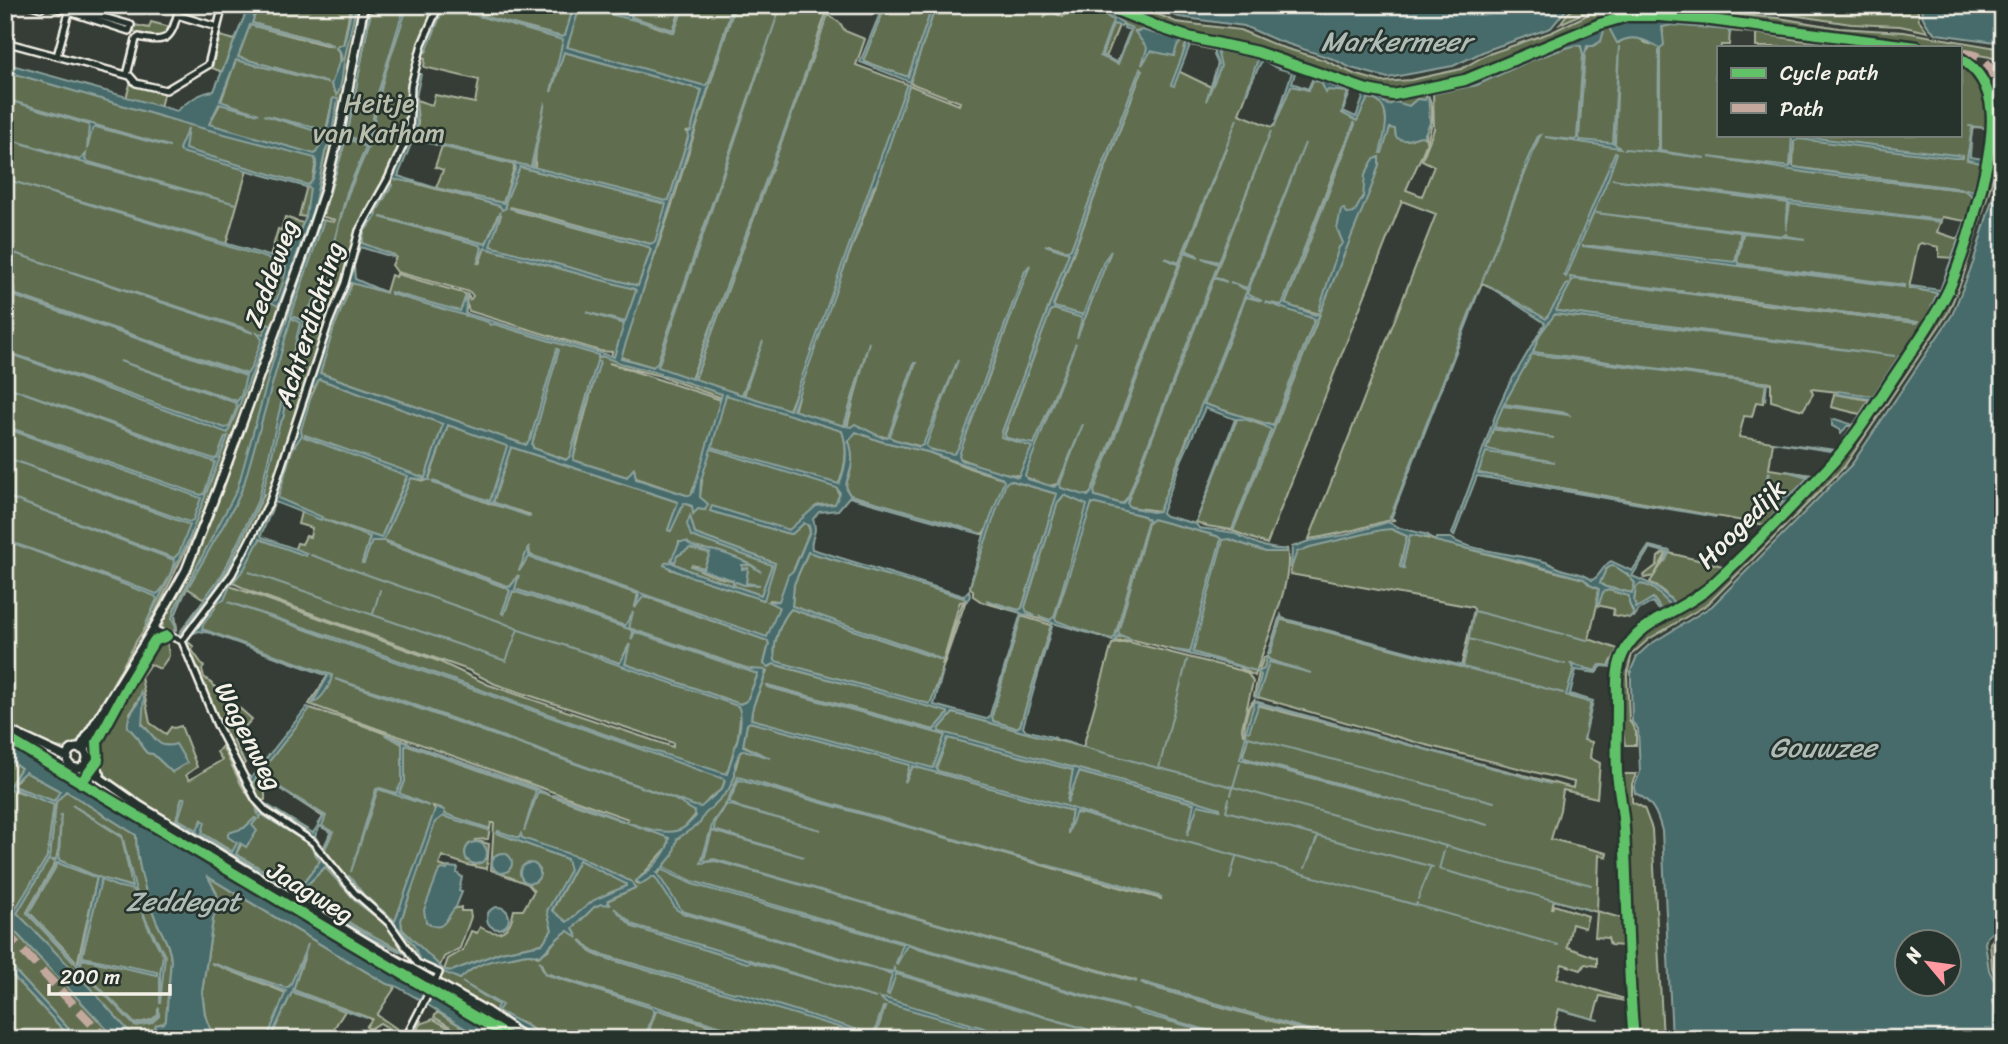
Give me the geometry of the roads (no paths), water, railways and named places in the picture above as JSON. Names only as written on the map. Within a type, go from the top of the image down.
[{"type":"main road","name":"Zeddeweg","points":[[82,750],[178,582],[228,463],[317,217],[337,140],[363,5]]},
{"type":"main road","name":"Zeddeweg","points":[[82,750],[95,733],[151,637],[153,629]]},
{"type":"main road","points":[[5,729],[69,755],[82,750],[85,764],[100,774]]},
{"type":"main road","points":[[95,733],[92,753],[100,774],[107,783]]},
{"type":"main road","points":[[69,755],[73,767],[85,764]]},
{"type":"main road","name":"Jaagweg","points":[[85,764],[107,783],[173,826],[364,940],[390,952],[399,961],[486,1011],[528,1039]]},
{"type":"street","points":[[31,5],[41,8],[47,5],[70,8],[87,19],[130,31],[131,25],[89,13],[85,16]]},
{"type":"street","points":[[127,75],[136,39],[139,37],[155,42],[166,39],[172,32],[180,5]]},
{"type":"street","points":[[5,42],[127,75],[136,83],[163,90],[208,65],[214,50],[212,43],[223,5]]},
{"type":"street","name":"Achterdichting","points":[[182,641],[232,574],[270,501],[327,327],[345,283],[357,235],[388,179],[409,132],[411,86],[422,44],[439,5]]},
{"type":"street","points":[[1104,5],[1188,37],[1257,52],[1367,90],[1393,95],[1465,80],[1600,24],[1627,16],[1711,20],[1909,46]]},
{"type":"street","points":[[57,56],[70,8]]},
{"type":"street","points":[[177,15],[217,27]]},
{"type":"street","name":"Hoogedijk","points":[[1634,1039],[1625,902],[1624,827],[1616,747],[1620,661],[1634,636],[1684,607],[1710,587],[1828,468],[1876,404],[1932,320],[1948,290],[1960,258],[1984,174],[1992,134],[1991,107],[1986,87],[1975,69],[1962,60]]},
{"type":"street","points":[[153,629],[182,641]]},
{"type":"street","name":"Wagenweg","points":[[182,641],[217,725],[256,800],[266,811],[313,842],[355,893],[389,923],[417,963],[439,973],[435,982]]},
{"type":"street","points":[[405,1039],[435,982]]},
{"type":"water","points":[[249,5],[258,5],[252,23],[333,45],[250,25],[238,57],[328,83],[236,60],[220,101],[259,114],[219,104],[209,124],[315,154],[325,134],[264,115],[325,130],[333,98],[338,99],[313,211],[278,306],[269,301],[276,300],[281,288],[286,267],[283,263],[5,179],[286,261],[306,217],[310,188],[181,152],[179,149],[188,128],[185,149],[308,185],[315,172],[315,158],[5,71],[5,63],[177,111],[194,98],[214,91]]},
{"type":"water","points":[[370,5],[347,136],[366,143],[377,96],[405,5],[408,5],[384,77],[368,148],[348,194],[339,224],[325,285],[304,318],[284,404],[284,416],[279,426],[262,497],[228,568],[213,592],[178,635],[223,573],[259,498],[300,323],[291,318],[244,484],[182,598],[175,616],[176,627],[172,618],[175,608],[237,490],[273,361],[321,220],[324,220],[291,316],[302,320],[322,287],[347,192],[366,147],[346,139],[323,215],[343,137]]},
{"type":"water","points":[[441,5],[447,5],[426,52],[422,51]]},
{"type":"water","points":[[574,5],[589,5],[626,15],[633,5],[631,17],[673,30],[684,5],[674,33],[655,25],[580,7],[567,47],[705,86],[709,82],[735,5],[621,358],[653,367],[657,364],[781,5],[658,367],[692,379],[831,5],[695,379],[742,395],[763,341],[744,395],[790,410],[907,84],[909,86],[876,184],[793,410],[844,426],[869,342],[846,426],[855,424],[883,438],[888,437],[916,363],[890,436],[919,447],[923,445],[958,360],[926,446],[931,450],[954,454],[959,447],[1025,271],[1030,265],[959,455],[961,460],[1018,477],[1032,447],[1001,437],[1002,432],[1069,253],[1045,245],[1068,251],[1071,249],[1140,69],[1142,70],[1054,307],[1083,315],[1104,261],[1111,251],[1077,338],[1082,318],[1051,310],[1004,434],[1007,438],[1034,444],[1076,343],[1025,475],[1027,479],[1054,487],[1058,484],[1083,424],[1060,484],[1061,488],[1088,496],[1179,265],[1165,258],[1179,263],[1237,119],[1186,250],[1199,257],[1185,252],[1094,491],[1095,496],[1122,504],[1128,497],[1218,264],[1202,258],[1219,262],[1271,131],[1214,276],[1227,282],[1214,278],[1127,503],[1130,507],[1152,512],[1159,511],[1247,290],[1230,282],[1247,288],[1305,143],[1247,294],[1262,301],[1246,297],[1204,404],[1273,426],[1315,319],[1265,302],[1282,305],[1355,124],[1285,304],[1315,315],[1320,313],[1233,531],[1271,430],[1246,419],[1237,419],[1196,522],[1235,419],[1205,408],[1162,513],[1196,524],[1199,528],[1229,532],[1266,547],[1286,549],[1287,552],[1266,552],[1229,539],[1223,540],[1193,652],[1256,671],[1174,650],[1190,652],[1221,539],[1153,519],[1148,523],[1118,632],[1133,640],[1118,636],[1115,642],[1102,637],[1115,637],[1148,520],[1144,516],[1092,503],[1055,618],[1099,636],[1053,623],[1023,727],[1025,730],[1056,738],[1049,739],[953,713],[939,729],[939,732],[1197,801],[1220,810],[1198,805],[1187,836],[1194,803],[1079,772],[1067,803],[1073,770],[948,738],[936,768],[938,771],[1066,806],[1118,824],[1076,812],[1068,834],[1072,811],[913,766],[905,782],[910,765],[750,722],[747,724],[743,746],[770,758],[744,750],[740,752],[735,764],[735,776],[728,791],[704,815],[700,823],[677,839],[673,855],[663,867],[692,881],[1128,1009],[907,945],[897,964],[903,944],[692,884],[661,869],[657,873],[682,911],[878,969],[893,972],[894,968],[896,972],[1120,1039],[896,974],[889,995],[887,994],[892,974],[682,913],[676,909],[655,877],[641,884],[636,881],[662,857],[669,838],[552,795],[635,825],[667,832],[686,826],[696,816],[694,811],[672,798],[335,679],[390,696],[695,806],[701,807],[722,789],[724,779],[228,602],[635,745],[727,774],[740,731],[738,706],[595,657],[591,653],[620,663],[630,644],[625,664],[740,704],[747,701],[758,674],[635,632],[631,640],[633,632],[629,629],[513,591],[504,614],[502,613],[510,591],[507,588],[386,541],[510,587],[519,575],[515,589],[625,626],[633,612],[629,628],[749,669],[766,670],[751,719],[933,768],[945,735],[767,685],[934,730],[948,712],[774,664],[768,667],[764,664],[768,641],[644,596],[634,608],[638,594],[529,557],[519,571],[529,546],[529,555],[767,637],[779,607],[769,602],[779,601],[788,575],[794,570],[810,531],[809,526],[804,523],[792,534],[786,533],[710,511],[712,506],[789,530],[816,506],[835,504],[840,493],[837,488],[711,449],[701,480],[700,497],[708,504],[705,510],[698,509],[693,514],[692,506],[684,503],[671,531],[668,530],[678,502],[511,447],[493,502],[531,517],[433,483],[490,501],[507,446],[448,425],[430,480],[411,478],[383,541],[372,541],[364,563],[370,537],[323,519],[381,538],[408,476],[304,437],[305,435],[425,478],[443,424],[319,379],[314,388],[311,386],[346,287],[350,288],[334,327],[320,373],[526,445],[530,440],[557,349],[559,350],[532,444],[533,448],[566,460],[570,456],[597,361],[600,362],[578,433],[573,460],[627,477],[634,468],[636,479],[686,495],[693,492],[722,394],[660,376],[660,373],[602,356],[598,358],[598,355],[391,294],[460,311],[467,294],[465,313],[614,357],[624,324],[586,312],[625,322],[635,289],[485,248],[477,264],[482,248],[480,245],[380,217],[486,244],[500,213],[490,246],[638,286],[651,250],[649,247],[509,208],[650,244],[655,242],[666,204],[520,167],[505,203],[506,208],[502,210],[500,206],[437,188],[503,203],[515,165],[413,139],[398,176],[422,184],[392,179],[413,129],[411,96],[417,74],[421,74],[416,97],[417,136],[442,145],[531,167],[545,102],[533,167],[669,200],[702,90],[564,52],[551,92],[563,40],[451,8],[565,36]],"holes":[[[726,395],[842,431],[846,457],[839,484],[712,447]],[[856,432],[880,441],[928,452],[1001,477],[1004,481],[970,586],[1006,483],[1010,480],[1057,494],[1022,608],[1019,610],[986,600],[1021,613],[989,718],[934,705],[943,671],[929,704],[775,661],[778,634],[791,609],[942,660],[792,606],[794,584],[808,552],[967,601],[970,596],[969,590],[964,596],[812,549],[815,529],[813,519],[819,512],[838,510],[849,497],[981,534],[850,495],[846,485],[852,465],[848,442]],[[1064,495],[1087,505],[1054,617],[1050,620],[1039,616],[1052,623],[1020,726],[1016,728],[993,721],[992,716],[1022,614],[1035,616],[1027,612],[1025,607],[1058,502]]]},
{"type":"water","points":[[933,5],[936,5],[910,82],[860,62],[881,11],[883,12],[865,62],[908,77]]},
{"type":"water","points":[[1086,5],[1092,5],[1123,23],[1121,26],[1113,24],[1102,55],[1117,63],[1130,30],[1124,28],[1125,25],[1132,28],[1118,64],[1100,56],[1113,20]]},
{"type":"water","name":"Markermeer","points":[[1148,5],[1570,5],[1551,28],[1487,50],[1453,66],[1388,78],[1351,68],[1244,26],[1179,17]]},
{"type":"water","points":[[1922,5],[2003,5],[2003,43],[1937,34],[1925,21]]},
{"type":"water","points":[[352,8],[355,10],[337,95],[331,85],[342,60],[336,47],[344,44]]},
{"type":"water","points":[[1640,20],[1723,29],[1731,27],[1730,35],[1728,30],[1672,25],[1662,27],[1664,45],[1660,48],[1660,151],[1705,158],[1658,152],[1659,48],[1638,39],[1617,43],[1608,26]]},
{"type":"water","points":[[1605,27],[1601,41],[1587,46],[1585,54],[1579,138],[1613,143],[1619,46],[1615,144],[1620,148],[1545,137],[1577,138],[1583,54],[1581,46],[1563,47]]},
{"type":"water","points":[[1142,30],[1182,41],[1174,56],[1151,51],[1142,65],[1147,48],[1135,32]]},
{"type":"water","points":[[1188,41],[1258,57],[1293,71],[1295,73],[1292,83],[1308,89],[1313,78],[1351,90],[1343,111],[1356,117],[1364,95],[1355,90],[1376,96],[1388,105],[1396,102],[1409,106],[1417,99],[1425,100],[1428,94],[1430,123],[1424,136],[1407,140],[1396,137],[1395,129],[1390,128],[1380,153],[1386,120],[1382,106],[1368,98],[1357,121],[1342,113],[1348,92],[1328,90],[1326,93],[1321,82],[1313,81],[1309,90],[1291,86],[1274,127],[1292,72],[1262,60],[1245,96],[1258,59],[1217,50],[1221,66],[1206,101],[1218,64],[1214,48],[1190,45],[1174,86],[1171,85]]},
{"type":"water","points":[[1559,49],[1477,85],[1432,94],[1477,82]]},
{"type":"water","points":[[5,99],[169,147],[96,127],[92,130],[87,150],[89,125]]},
{"type":"water","points":[[1972,128],[1970,157],[1984,159],[1973,202],[1972,195],[1965,191],[1973,191],[1975,188],[1981,163],[1967,160]]},
{"type":"water","points":[[1541,135],[1481,284],[1525,165],[1538,136]]},
{"type":"water","points":[[1792,136],[1963,156],[1954,158],[1799,139],[1794,141],[1792,165],[1963,190],[1810,173],[1709,157],[1790,167]]},
{"type":"water","points":[[5,138],[80,160],[86,154],[85,160],[89,162],[236,204],[74,160]]},
{"type":"water","name":"Gouwzee","points":[[2003,151],[2003,922],[1987,937],[1985,943],[1989,970],[1995,982],[1993,1002],[2001,1017],[2001,1039],[1672,1039],[1662,831],[1653,808],[1635,793],[1634,787],[1640,772],[1638,729],[1632,722],[1631,670],[1637,656],[1649,645],[1712,606],[1852,464],[1952,315],[1973,263],[1998,180]]},
{"type":"water","points":[[1615,152],[1617,153],[1608,179],[1566,277],[1564,275]]},
{"type":"water","points":[[1379,157],[1372,186],[1321,311],[1319,310],[1339,247],[1343,243],[1337,229],[1341,210],[1344,209],[1348,214],[1354,213],[1363,197],[1365,175],[1373,160]]},
{"type":"water","points":[[1612,179],[1941,222],[1790,204],[1786,230],[1788,203]]},
{"type":"water","points":[[389,183],[392,185],[377,215],[364,232],[362,243],[394,255],[393,257],[360,247],[354,266],[355,279],[387,293],[348,282],[360,233]]},
{"type":"water","points":[[1971,205],[1956,257],[1930,316],[1928,315],[1937,293],[1910,286],[1940,290]]},
{"type":"water","points":[[1596,213],[1783,236],[1786,234],[1805,239],[1743,233],[1737,261],[1739,264],[1904,287],[1582,246],[1735,262],[1741,233],[1739,232]]},
{"type":"water","points":[[5,250],[243,328],[253,333]]},
{"type":"water","points":[[1570,277],[1917,322],[1574,279],[1571,282]]},
{"type":"water","points":[[1486,284],[1546,319],[1567,284],[1570,285],[1557,311],[1895,356],[1555,314],[1540,334],[1533,352],[1767,383],[1765,401],[1766,384],[1532,354],[1504,404],[1569,415],[1503,406],[1494,427],[1554,438],[1493,429],[1486,449],[1555,462],[1486,452],[1478,473],[1716,517],[1477,476],[1454,536],[1452,534],[1498,408],[1545,323]]},
{"type":"water","points":[[1479,288],[1470,316],[1391,519],[1390,518]]},
{"type":"water","points":[[5,291],[247,374],[262,339],[257,333],[263,334],[268,324],[271,326],[228,433],[5,351],[225,428],[229,427],[236,403],[120,361],[237,401],[246,376]]},
{"type":"water","points":[[1904,353],[1836,452],[1773,442],[1836,450],[1852,426],[1847,426],[1841,434],[1840,430],[1832,426],[1832,420],[1853,425],[1871,399],[1837,394],[1838,391],[1873,396],[1899,356]]},
{"type":"water","points":[[5,386],[214,459],[228,436],[189,539],[145,626],[157,599],[155,596],[5,540],[157,594],[168,578],[174,560],[5,496],[174,558],[179,553],[190,525],[5,457],[189,522],[193,520],[201,498],[5,426],[201,495],[204,494],[215,462]]},
{"type":"water","points":[[309,392],[312,393],[301,430],[302,435],[292,450],[278,498],[322,517],[321,520],[275,502],[261,535],[307,553],[306,556],[260,539],[224,600],[216,603],[250,548],[277,490]]},
{"type":"water","points":[[1786,471],[1815,476],[1770,519],[1784,502],[1759,497],[1764,493],[1768,472],[1766,494],[1780,497],[1790,495],[1808,477]]},
{"type":"water","points":[[690,516],[695,534],[775,563],[764,600],[680,573],[664,565],[671,562],[761,595],[772,565],[691,536],[687,524]]},
{"type":"water","points":[[1388,522],[1431,538],[1410,535],[1404,568],[1400,567],[1407,536],[1391,529],[1297,552],[1291,568],[1292,547]]},
{"type":"water","points":[[1436,538],[1451,538],[1469,546],[1537,559],[1585,575],[1592,580],[1611,561],[1632,571],[1649,546],[1670,551],[1665,562],[1668,553],[1650,548],[1632,576],[1655,587],[1675,604],[1694,596],[1675,608],[1655,590],[1640,584],[1636,587],[1636,608],[1653,598],[1663,612],[1662,614],[1653,602],[1639,610],[1634,617],[1630,617],[1634,614],[1629,596],[1609,590],[1603,592],[1599,604],[1599,589],[1584,579],[1435,541]],"holes":[[[1613,565],[1635,583],[1632,593],[1600,583],[1606,569]]]},
{"type":"water","points":[[680,542],[720,552],[747,563],[761,572],[750,565],[742,565],[742,569],[748,568],[746,583],[760,585],[736,582],[733,585],[733,580],[690,566],[704,568],[710,553],[690,548],[677,556],[675,562],[671,560]]},
{"type":"water","points":[[213,607],[215,608],[202,629],[332,675],[325,692],[312,704],[328,676],[210,633],[194,633]]},
{"type":"water","points":[[1281,615],[1282,618],[1463,666],[1281,619],[1268,654]]},
{"type":"water","points":[[1267,657],[1311,673],[1269,662],[1258,698],[1256,697],[1261,675],[1258,672],[1264,669]]},
{"type":"water","points":[[1611,663],[1614,666],[1613,679],[1612,667],[1602,666],[1596,673],[1576,670],[1570,694],[1593,701],[1584,740],[1591,703],[1566,695],[1574,669],[1571,664],[1595,671],[1600,665],[1609,666]]},
{"type":"water","points":[[141,692],[144,697],[142,725],[160,743],[169,746],[176,744],[187,763],[172,772],[153,754],[147,753],[128,727],[129,717]]},
{"type":"water","points":[[1255,701],[1551,784],[1259,704],[1249,732],[1246,731]]},
{"type":"water","points":[[307,707],[310,708],[253,782],[259,800],[243,771],[251,778]]},
{"type":"water","points":[[385,735],[548,794],[538,792],[524,831],[536,790],[405,746],[405,782],[399,793],[429,806],[378,789],[351,872],[376,789],[380,788],[396,793],[402,782],[402,743]]},
{"type":"water","points":[[1246,735],[1248,738],[1244,758],[1381,795],[1240,759]]},
{"type":"water","name":"Zeddegat","points":[[5,740],[505,1039],[482,1039],[208,877],[219,903],[213,919],[202,992],[205,1015],[214,1039],[146,1039],[154,1032],[156,1025],[166,1020],[171,960],[145,889],[136,835],[66,791],[56,802],[50,857],[17,913],[136,1039],[116,1039],[5,921],[5,901],[15,910],[47,857],[54,805],[15,789],[11,790],[10,786],[21,768],[5,757]],"holes":[[[25,772],[60,791],[54,801],[13,786]]]},
{"type":"water","points":[[738,777],[1008,855],[739,780],[729,802],[740,808],[727,804],[715,821],[714,830],[804,857],[712,831],[705,861],[714,859],[1137,982],[749,870],[715,861],[701,863],[713,822],[727,802]]},
{"type":"water","points":[[271,782],[326,816],[322,826],[333,832],[325,849],[343,874],[321,846],[324,847],[331,832],[320,826],[315,836],[319,843],[301,827],[263,804],[313,833],[324,816],[272,784],[265,792]]},
{"type":"water","points":[[182,798],[185,798],[178,819],[197,830],[202,820],[205,822],[202,833],[232,852],[237,843],[228,837],[228,833],[244,828],[257,819],[252,825],[257,831],[246,847],[240,843],[236,854],[300,892],[320,861],[309,844],[262,815],[259,817],[257,811],[310,844],[355,898],[383,922],[358,903],[325,867],[305,887],[304,894],[363,931],[403,951],[404,948],[386,925],[404,946],[405,951],[403,953],[373,939],[176,820]]},
{"type":"water","points":[[72,805],[122,836],[146,920],[165,956],[160,1004],[163,955],[148,927],[134,890],[101,880],[82,957],[157,972],[157,975],[82,959],[80,968],[135,1024],[151,1021],[158,1015],[159,1007],[159,1016],[151,1023],[135,1026],[76,964],[79,963],[97,878],[58,863],[29,912],[75,961],[73,962],[27,913],[56,863],[52,860],[56,860],[58,854],[61,814],[59,860],[98,877],[132,887],[122,837]]},
{"type":"water","points":[[436,807],[444,810],[445,814],[488,828],[443,816],[435,822],[401,920],[402,929],[444,970],[452,971],[501,952],[542,944],[552,930],[547,911],[570,870],[567,859],[497,833],[498,831],[519,838],[521,834],[522,838],[584,859],[632,882],[635,888],[608,900],[611,905],[601,904],[594,907],[573,928],[578,938],[568,931],[540,956],[526,954],[491,961],[472,969],[460,979],[422,963],[414,945],[362,894],[346,877],[349,876],[365,896],[395,921]],"holes":[[[579,860],[626,884],[594,900],[567,922],[552,910]]]},
{"type":"water","points":[[476,842],[484,845],[487,853],[484,861],[476,864],[468,861],[465,853],[468,845]]},
{"type":"water","points":[[502,853],[509,856],[512,863],[509,870],[502,873],[495,870],[492,863],[495,856]]},
{"type":"water","points":[[530,863],[537,866],[540,873],[537,880],[530,883],[523,880],[520,873],[523,866]]},
{"type":"water","points":[[1049,866],[1110,881],[1162,897]]},
{"type":"water","points":[[448,867],[458,868],[457,873],[462,877],[459,891],[462,892],[456,907],[444,923],[432,925],[426,922],[424,910],[438,873]]},
{"type":"water","points":[[494,907],[502,907],[509,914],[509,922],[502,929],[494,929],[487,922],[487,914]]},
{"type":"water","points":[[614,908],[634,925],[876,998],[747,963],[633,927]]},
{"type":"water","points":[[580,940],[593,952],[871,1034],[874,1033],[885,1007],[876,1034],[886,1039],[872,1039],[599,956],[592,953]]},
{"type":"water","points":[[308,944],[293,990],[367,1018],[292,992],[270,1039],[267,1039],[286,991],[211,963],[286,988],[290,986]]},
{"type":"water","points":[[5,960],[78,1039],[72,1039],[8,971],[5,972]]},
{"type":"water","points":[[539,961],[545,973],[761,1039],[658,1010],[645,1039],[654,1011],[652,1008],[545,974]]},
{"type":"water","points":[[462,982],[502,1005],[498,1011],[547,1039],[534,1036],[520,1028],[496,1010],[498,1005]]},
{"type":"water","points":[[1141,982],[1146,983],[1340,1039],[1145,985]]},
{"type":"water","points":[[880,998],[888,999],[1020,1039],[886,1003]]},
{"type":"water","points":[[1135,1009],[1237,1039],[1142,1014]]},
{"type":"waterway","points":[[1757,32],[1780,36]]},
{"type":"waterway","points":[[1784,36],[1865,46]]},
{"type":"waterway","points":[[1969,71],[1982,86]]},
{"type":"waterway","points":[[1969,126],[1988,128],[1989,112]]},
{"type":"waterway","points":[[1625,149],[1659,152]]},
{"type":"waterway","points":[[249,572],[506,661],[518,629],[311,555]]},
{"type":"waterway","points":[[373,614],[380,590]]},
{"type":"waterway","points":[[1469,638],[1474,611],[1563,634]]},
{"type":"waterway","points":[[519,630],[593,655]]},
{"type":"waterway","points":[[1567,635],[1587,640]]},
{"type":"waterway","points":[[1563,693],[1463,667],[1469,639],[1565,664]]},
{"type":"waterway","points":[[1187,660],[1159,768],[1233,787],[1231,795]]},
{"type":"waterway","points":[[1248,737],[1494,802]]},
{"type":"waterway","points":[[1052,738],[1158,768]]},
{"type":"waterway","points":[[1240,763],[1233,787],[1446,846]]},
{"type":"waterway","points":[[1371,793],[1488,825]]},
{"type":"waterway","points":[[1229,799],[1226,811],[1317,836]]},
{"type":"waterway","points":[[1103,819],[1416,905]]},
{"type":"waterway","points":[[1305,868],[1318,836],[1433,867]]},
{"type":"waterway","points":[[1445,848],[1446,846],[1591,885]]},
{"type":"waterway","points":[[1444,851],[1439,869],[1589,910]]},
{"type":"waterway","points":[[1230,879],[1236,857]]},
{"type":"waterway","points":[[1418,899],[1430,868]]},
{"type":"waterway","points":[[1417,903],[1416,905],[1558,945]]},
{"type":"waterway","points":[[1626,1005],[1630,1039]]},
{"type":"waterway","points":[[1560,1010],[1598,1020]]},
{"type":"park label","name":"Heitje van Katham","points":[[379,118]]}]
